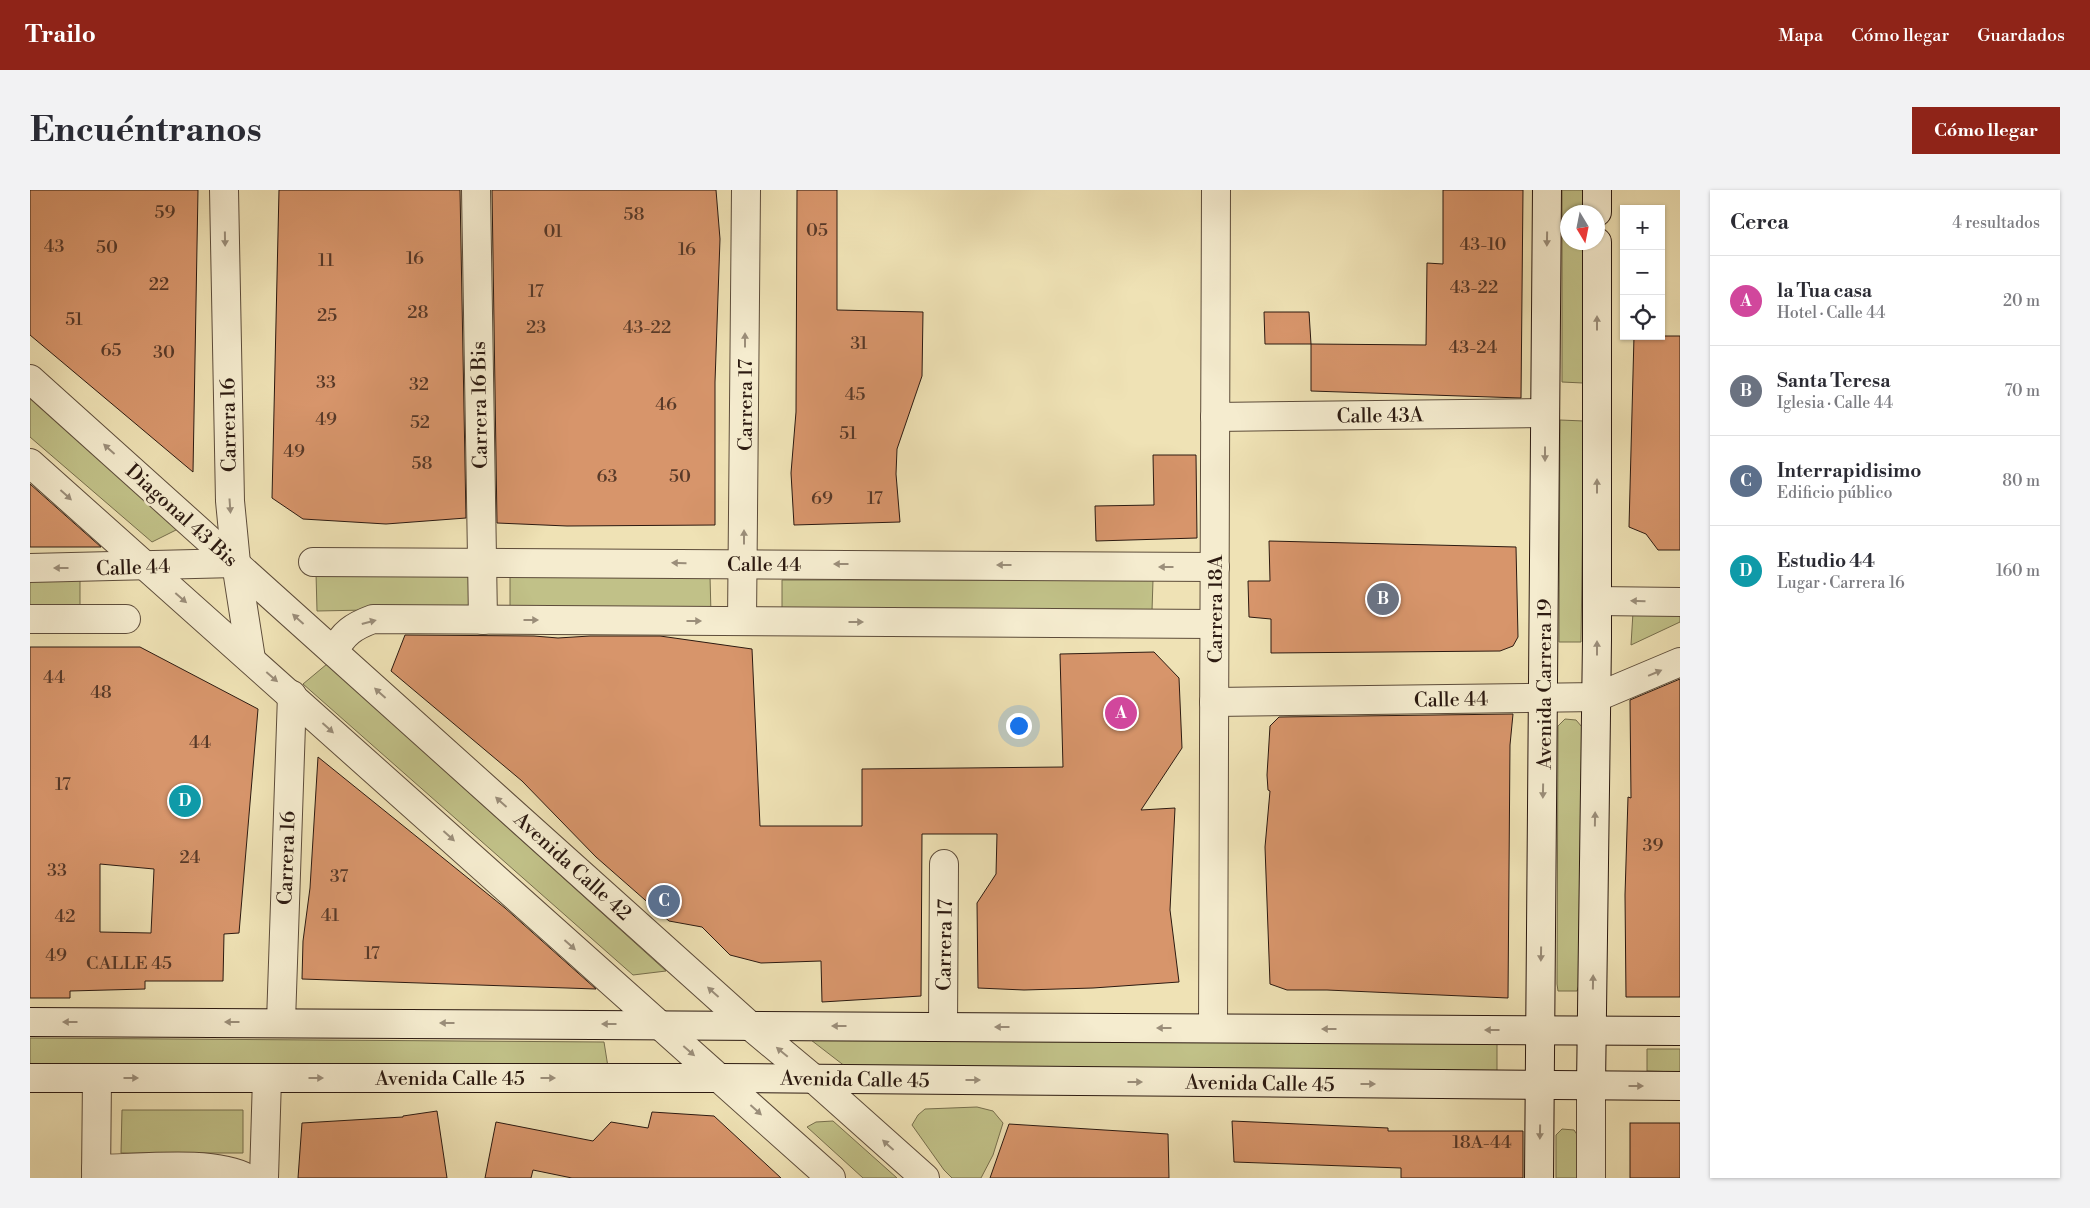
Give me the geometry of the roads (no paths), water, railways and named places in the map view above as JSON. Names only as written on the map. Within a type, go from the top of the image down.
[{"type":"street","name":"Carrera 16","points":[[224,190],[230,501],[236,563],[251,659]]},
{"type":"street","name":"Carrera 16 Bis","points":[[476,190],[483,620]]},
{"type":"street","name":"Carrera 17","points":[[742,621],[746,190]]},
{"type":"street","name":"Carrera 18A","points":[[1213,1028],[1216,190]]},
{"type":"street","name":"Avenida Carrera 19","points":[[1539,1178],[1547,190]]},
{"type":"street","points":[[1596,190],[1596,205]]},
{"type":"street","points":[[1591,1178],[1597,697],[1596,250]]},
{"type":"street","name":"Diagonal 43 Bis","points":[[30,379],[334,652]]},
{"type":"street","name":"Calle 43A","points":[[1215,418],[1545,413]]},
{"type":"street","points":[[30,463],[831,1178]]},
{"type":"street","name":"Calle 44","points":[[313,562],[482,561],[1215,567]]},
{"type":"street","name":"Calle 44","points":[[30,568],[236,563]]},
{"type":"street","points":[[1597,601],[1680,602]]},
{"type":"street","points":[[30,619],[126,619]]},
{"type":"street","points":[[334,652],[339,642],[352,627],[373,619],[1214,624]]},
{"type":"street","name":"Avenida Calle 42","points":[[334,652],[749,1025],[814,1079],[925,1178]]},
{"type":"street","name":"Calle 44","points":[[1214,702],[1597,697],[1680,662]]},
{"type":"street","name":"Carrera 16","points":[[281,1022],[292,695]]},
{"type":"street","name":"Carrera 17","points":[[943,1026],[944,864]]},
{"type":"street","points":[[30,1022],[1680,1031]]},
{"type":"street","name":"Avenida Calle 45","points":[[30,1078],[720,1078],[1680,1086]]},
{"type":"street","points":[[96,1078],[96,1174],[214,1169],[234,1172],[247,1178]]},
{"type":"street","points":[[264,1178],[267,1078]]},
{"type":"place","name":"Santa Teresa","points":[[1383,599]]},
{"type":"place","name":"la Tua casa","points":[[1121,713]]},
{"type":"place","name":"Estudio 44","points":[[185,801]]},
{"type":"place","name":"Interrapidisimo","points":[[664,901]]}]
